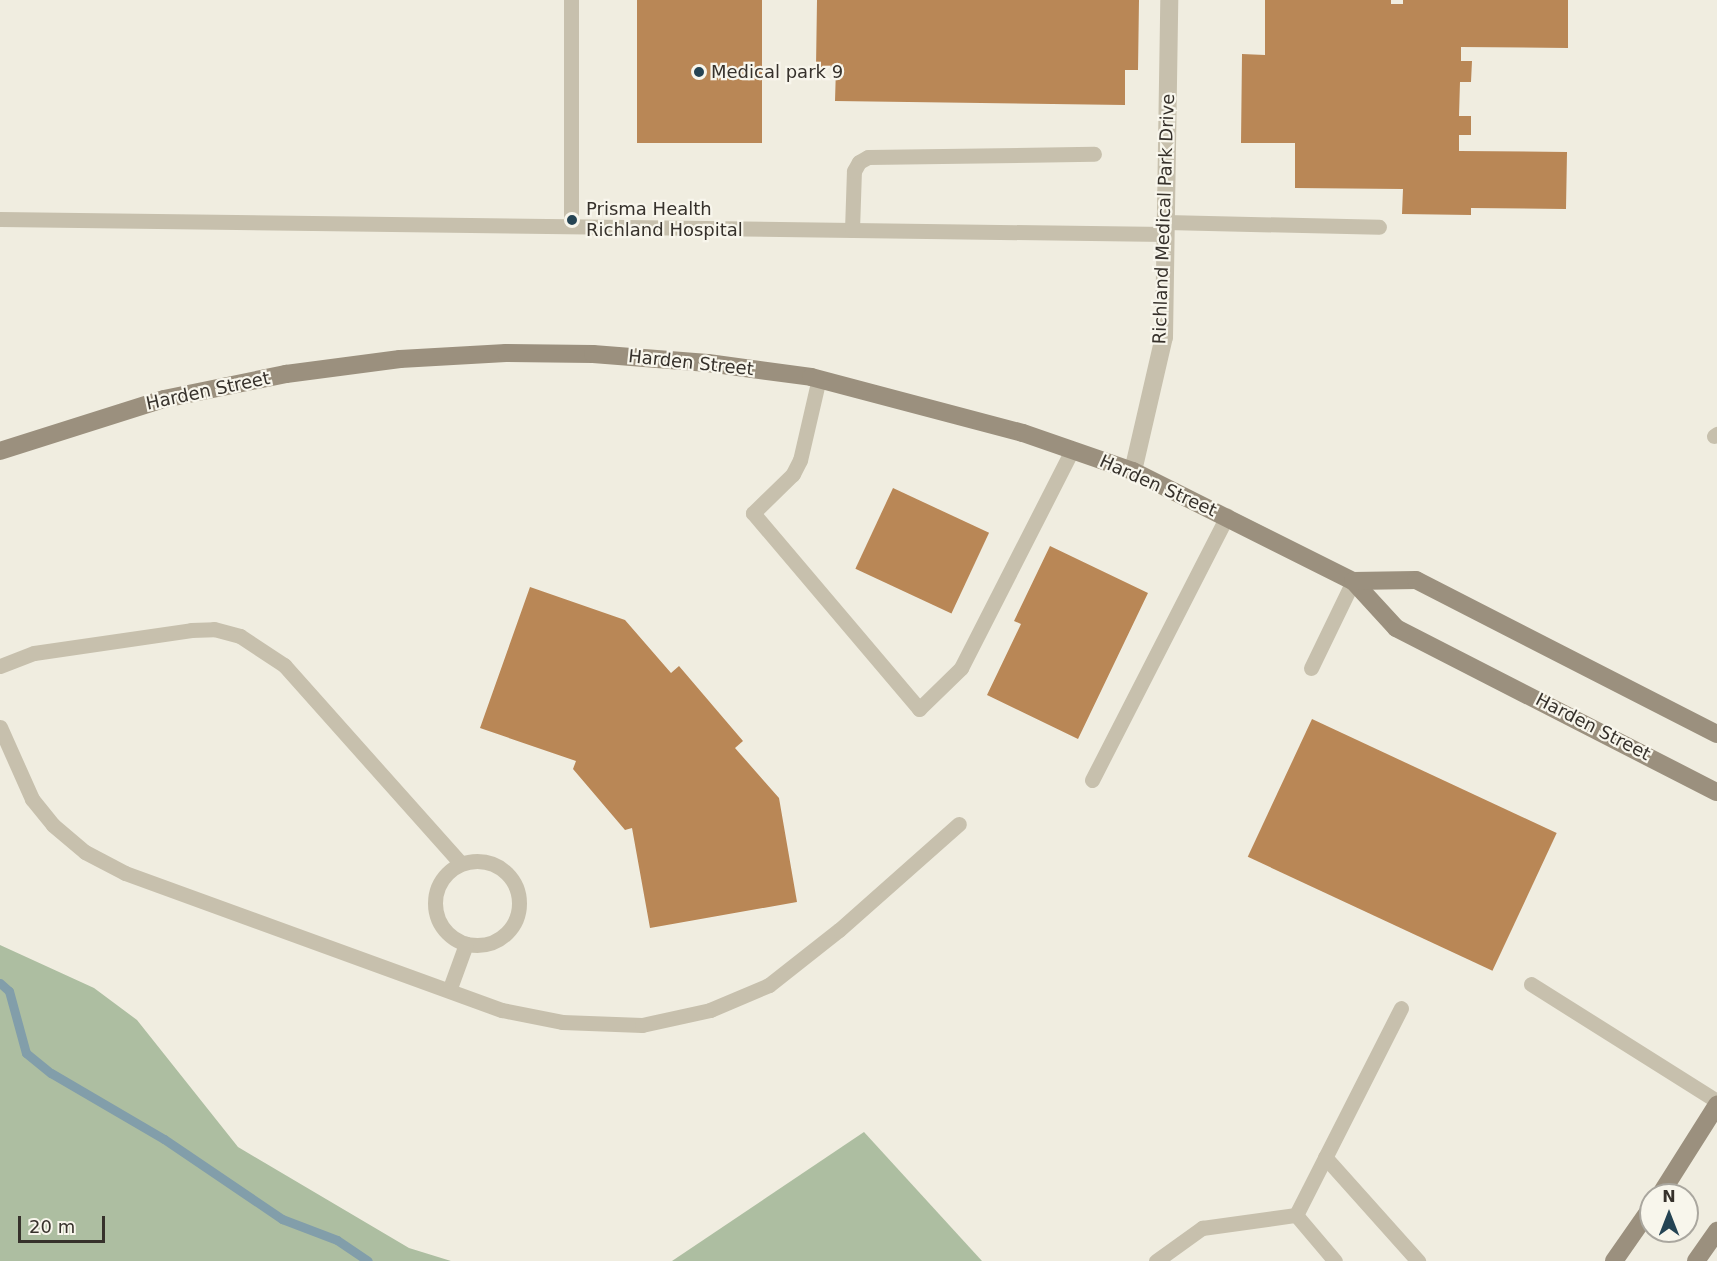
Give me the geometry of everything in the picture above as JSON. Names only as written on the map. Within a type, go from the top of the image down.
[{"type":"main road","name":"Harden Street","points":[[0,451],[164,399],[286,374],[400,359],[506,353],[593,354],[708,363],[819,378],[912,400],[1133,471],[1353,581],[1396,628],[1717,792]]},
{"type":"main road","name":"Harden Street","points":[[1353,581],[1416,580],[1717,734]]},
{"type":"main road","points":[[1667,1183],[1717,1103]]},
{"type":"main road","points":[[1614,1261],[1639,1225]]},
{"type":"main road","points":[[1696,1261],[1717,1231]]},
{"type":"street","name":"Richland Medical Park Drive","points":[[1133,471],[1164,337],[1169,0]]},
{"type":"lane","points":[[571,0],[571,226]]},
{"type":"lane","points":[[852,230],[854,171],[859,162],[868,157],[1095,153]]},
{"type":"lane","points":[[0,219],[852,230],[1379,227]]},
{"type":"lane","points":[[819,378],[800,460],[793,474],[753,513],[919,709],[960,668],[1072,450]]},
{"type":"lane","points":[[1092,780],[1227,516]]},
{"type":"lane","points":[[1311,668],[1353,581]]},
{"type":"lane","points":[[0,666],[34,653],[191,630],[214,629],[240,636],[284,665],[461,864]]},
{"type":"lane","points":[[0,727],[32,799],[53,825],[85,852],[125,873],[450,988],[510,1012],[599,1026],[642,1025],[710,1010],[759,990],[792,969],[959,824]]},
{"type":"lane","points":[[475,861],[503,869],[513,880],[520,908],[511,927],[495,942],[466,944],[444,930],[435,906],[441,881],[461,864],[475,861]]},
{"type":"lane","points":[[450,988],[466,944]]},
{"type":"lane","points":[[1531,984],[1717,1103]]},
{"type":"lane","points":[[1296,1215],[1401,1008]]},
{"type":"lane","points":[[1325,1157],[1418,1261]]},
{"type":"lane","points":[[1156,1261],[1202,1228],[1296,1215]]},
{"type":"lane","points":[[1296,1215],[1335,1261]]},
{"type":"green space","points":[[0,945],[94,988],[137,1020],[238,1147],[409,1248],[451,1261],[0,1261]]},
{"type":"green space","points":[[864,1132],[982,1261],[672,1261]]},
{"type":"building","name":"Medical park 9","points":[[637,0],[762,0],[762,143],[637,143]]},
{"type":"building","points":[[817,0],[1139,0],[1138,70],[1125,70],[1125,105],[835,101],[836,67],[816,67]]},
{"type":"building","points":[[1265,0],[1391,0],[1391,4],[1403,4],[1403,0],[1568,0],[1568,48],[1461,47],[1461,61],[1472,61],[1471,82],[1460,82],[1459,116],[1471,116],[1471,135],[1459,135],[1459,151],[1567,152],[1566,209],[1471,208],[1471,215],[1402,214],[1403,189],[1295,188],[1295,143],[1241,143],[1242,54],[1265,55]]},
{"type":"building","points":[[893,488],[989,533],[951,613],[855,569]]},
{"type":"building","points":[[1050,546],[1148,593],[1078,739],[987,695],[1021,624],[1014,621]]},
{"type":"building","points":[[530,587],[625,620],[671,673],[679,666],[743,741],[735,748],[779,798],[797,902],[650,928],[632,828],[625,830],[573,769],[576,761],[480,728]]},
{"type":"building","points":[[1312,719],[1557,833],[1492,971],[1248,857]]},
{"type":"waterway","points":[[0,983],[9,991],[26,1053],[51,1073],[164,1139],[282,1219],[337,1240],[368,1261]]},
{"type":"place","name":"Medical park 9","points":[[699,72]]},
{"type":"place","name":"Prisma Health Richland Hospital","points":[[572,220]]}]
